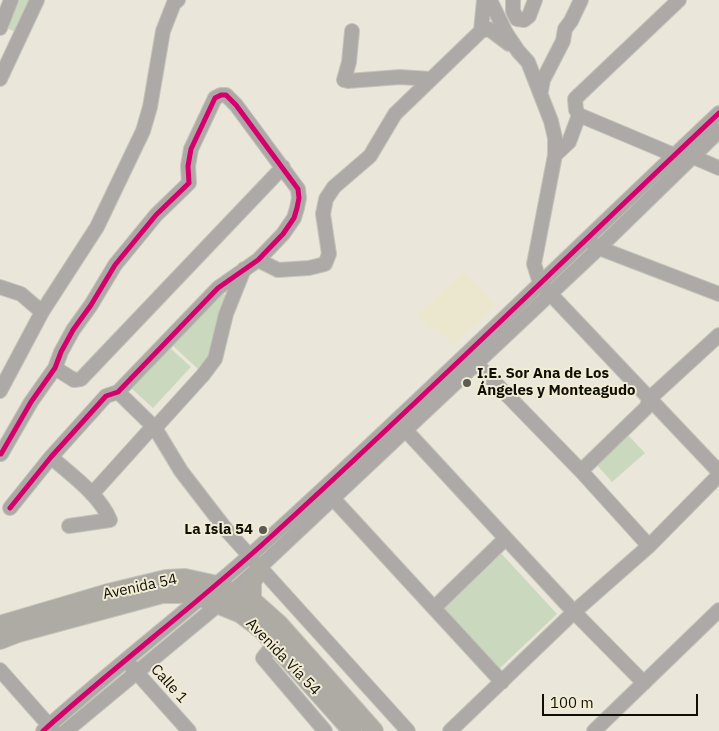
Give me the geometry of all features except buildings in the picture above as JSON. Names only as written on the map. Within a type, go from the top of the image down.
[{"type":"main road","points":[[252,600],[255,561]]},
{"type":"main road","name":"Avenida 54","points":[[0,625],[108,593],[159,581],[185,578],[225,588],[252,600],[291,637],[374,731]]},
{"type":"main road","name":"Avenida Vía 54","points":[[0,640],[27,630],[147,597],[172,593],[202,598],[219,604],[250,620],[352,731]]},
{"type":"street","points":[[0,28],[12,0]]},
{"type":"street","points":[[0,80],[37,0]]},
{"type":"street","points":[[481,31],[484,0]]},
{"type":"street","points":[[490,0],[506,33],[518,52]]},
{"type":"street","points":[[513,0],[513,11],[517,18],[524,20],[529,16],[535,0]]},
{"type":"street","points":[[540,91],[543,80],[563,41],[565,29],[572,21],[581,0]]},
{"type":"street","points":[[679,0],[575,99],[576,110],[580,115],[674,155],[692,156],[719,168]]},
{"type":"street","points":[[0,391],[42,312],[97,227],[143,131],[150,106],[162,31],[172,1]]},
{"type":"street","points":[[258,260],[278,270],[309,268],[325,264],[329,254],[323,214],[326,199],[334,187],[370,156],[394,114],[481,31],[489,29],[528,62],[540,91],[555,138],[555,155],[534,264],[545,288],[719,473],[649,546],[574,612],[450,731]]},
{"type":"street","points":[[352,30],[349,62],[344,80],[348,82],[400,77],[430,79]]},
{"type":"street","points":[[0,36],[17,43]]},
{"type":"street","points":[[1,454],[31,402],[55,368],[73,330],[92,305],[115,266],[156,215],[189,183],[188,166],[191,149],[215,98],[221,94],[226,95],[298,189],[299,198],[294,218],[283,234],[258,260],[218,288],[118,392],[106,396],[51,457],[10,508]]},
{"type":"street","points":[[0,670],[49,729],[125,659],[202,598],[225,588],[255,561],[333,499],[405,430],[471,358],[545,288],[586,239],[719,113]]},
{"type":"street","points":[[555,155],[569,142],[580,115]]},
{"type":"street","points":[[545,288],[599,248],[719,131]]},
{"type":"street","points":[[55,368],[74,380],[81,379],[283,167]]},
{"type":"street","points":[[586,239],[599,248],[719,294]]},
{"type":"street","points":[[92,494],[147,433],[155,428],[215,359],[226,314],[245,269]]},
{"type":"street","points":[[0,287],[21,294],[42,312]]},
{"type":"street","points":[[581,471],[647,408],[649,399],[719,335]]},
{"type":"street","points":[[255,561],[323,488],[395,419],[471,358]]},
{"type":"street","points":[[471,358],[581,471],[649,546]]},
{"type":"street","points":[[118,392],[155,428],[181,471],[202,499],[255,561],[408,731]]},
{"type":"street","points":[[395,419],[505,539],[644,683]]},
{"type":"street","points":[[51,457],[92,494],[110,520],[69,526]]},
{"type":"street","points":[[323,488],[502,682]]},
{"type":"street","points":[[434,608],[505,539]]},
{"type":"street","points":[[66,731],[219,604],[225,588]]},
{"type":"street","points":[[594,731],[719,610]]},
{"type":"street","points":[[274,644],[262,658],[326,731]]},
{"type":"street","name":"Calle 1","points":[[125,659],[189,731]]},
{"type":"shaded area","points":[[464,271],[496,305],[453,345],[435,327],[432,330],[417,315]]},
{"type":"green space","points":[[16,0],[32,0],[15,32],[7,28]]},
{"type":"green space","points":[[221,291],[228,297],[211,356],[198,369],[171,344]]},
{"type":"green space","points":[[169,347],[191,367],[153,408],[131,388]]},
{"type":"green space","points":[[627,434],[645,453],[612,482],[595,463]]},
{"type":"green space","points":[[499,551],[557,614],[499,669],[441,605]]},
{"type":"cycle path","points":[[1,454],[31,402],[55,368],[73,330],[91,305],[115,265],[156,215],[189,183],[188,166],[191,149],[215,98],[226,95],[236,105],[298,189],[299,198],[294,218],[283,234],[258,260],[218,288],[118,392],[106,396],[51,457],[10,508]]},
{"type":"cycle path","points":[[43,731],[237,567],[322,490],[719,113]]},
{"type":"place","name":"I.E. Sor Ana de Los Ángeles y Monteagudo","points":[[467,383]]},
{"type":"place","name":"La Isla 54","points":[[263,530]]}]
